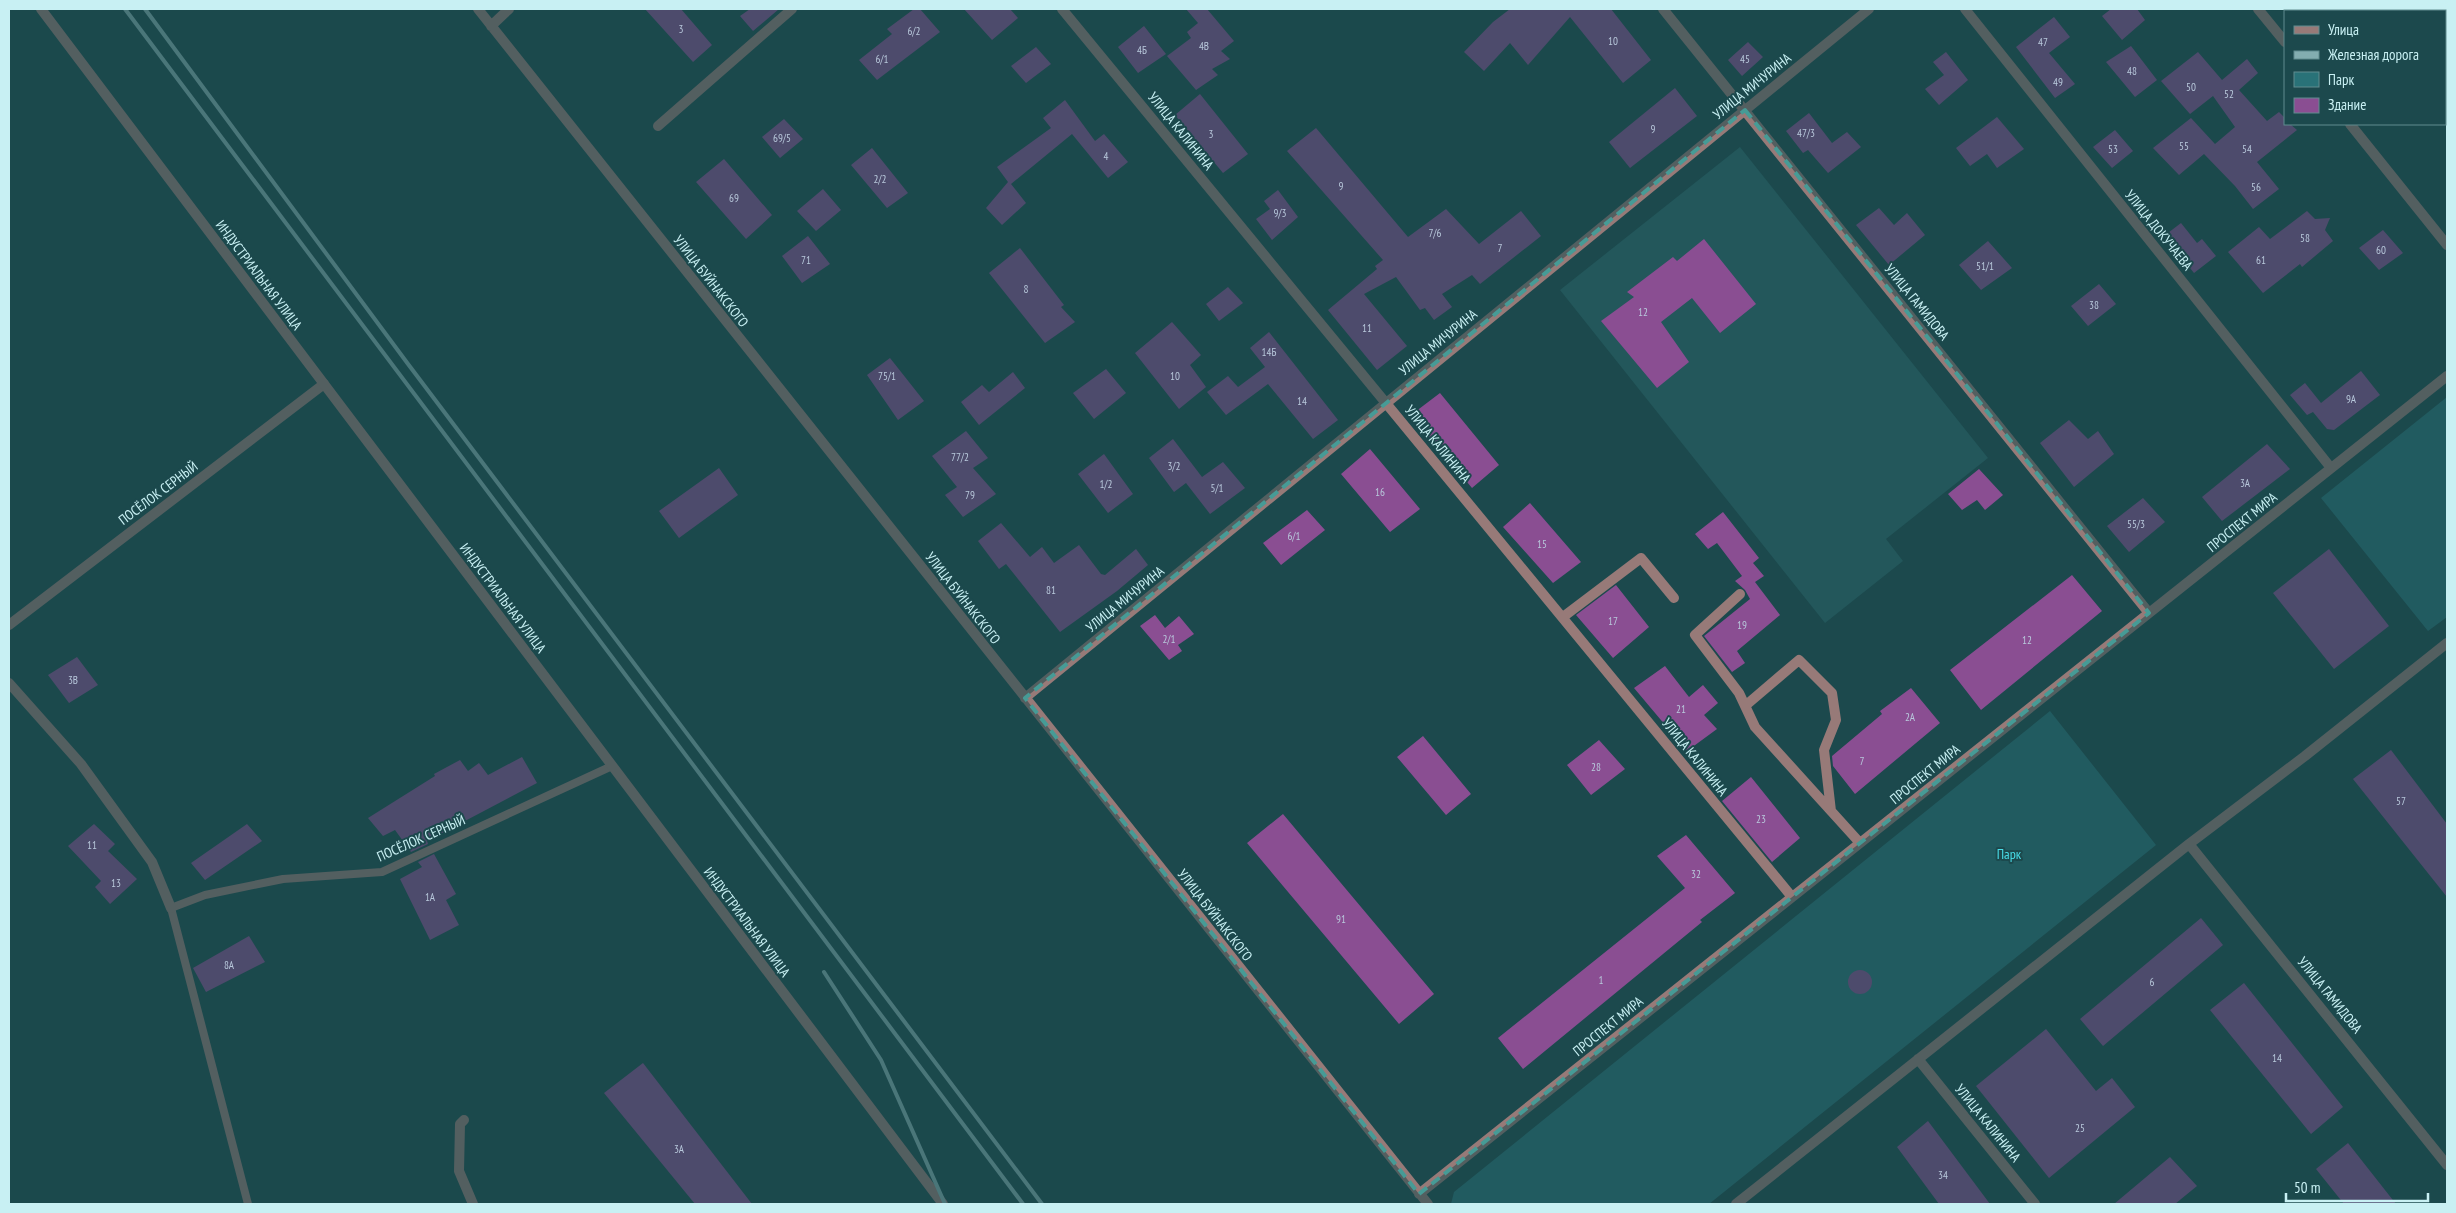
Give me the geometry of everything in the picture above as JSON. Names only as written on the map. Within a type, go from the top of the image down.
[{"type":"street","name":"ИНДУСТРИАЛЬНАЯ УЛИЦА","points":[[42,9],[943,1204]]},
{"type":"street","name":"УЛИЦА БУЙНАКСКОГО","points":[[478,9],[1428,1204]]},
{"type":"street","points":[[491,26],[509,9]]},
{"type":"street","points":[[658,126],[792,9]]},
{"type":"street","name":"УЛИЦА КАЛИНИНА","points":[[1062,9],[1792,897]]},
{"type":"street","name":"УЛИЦА ГАМИДОВА","points":[[1663,9],[2149,613]]},
{"type":"street","name":"УЛИЦА МИЧУРИНА","points":[[1025,698],[1869,9]]},
{"type":"street","name":"УЛИЦА ДОКУЧАЕВА","points":[[1965,9],[2331,468]]},
{"type":"street","points":[[2258,9],[2284,41]]},
{"type":"street","points":[[2351,125],[2447,245]]},
{"type":"street","name":"ПРОСПЕКТ МИРА","points":[[1419,1194],[2447,376]]},
{"type":"street","name":"ПОСЁЛОК СЕРНЫЙ","points":[[9,624],[324,384]]},
{"type":"street","points":[[1563,617],[1641,558],[1674,598]]},
{"type":"street","points":[[1740,594],[1695,635],[1739,693],[1755,727],[1860,843]]},
{"type":"street","points":[[1736,1204],[2189,844],[2305,756],[2447,643]]},
{"type":"street","points":[[1745,706],[1799,660],[1832,693],[1836,720],[1824,750],[1831,811]]},
{"type":"street","points":[[9,683],[81,764],[152,862],[171,908]]},
{"type":"street","name":"УЛИЦА ГАМИДОВА","points":[[2189,844],[2447,1165]]},
{"type":"street","name":"УЛИЦА КАЛИНИНА","points":[[1918,1059],[2035,1204]]},
{"type":"street","points":[[464,1120],[460,1124],[459,1171],[474,1204]]},
{"type":"lane","name":"ПОСЁЛОК СЕРНЫЙ","points":[[171,908],[205,894],[283,879],[382,872],[612,766]]},
{"type":"lane","points":[[171,908],[248,1204]]},
{"type":"highlighted area","points":[[1745,110],[2149,613],[1419,1194],[1025,698]]},
{"type":"shaded area","points":[[1740,147],[1988,458],[1886,539],[1903,561],[1825,623],[1560,290]]},
{"type":"green space","points":[[2447,397],[2447,617],[2428,631],[2321,498]]},
{"type":"green space","name":"Парк","points":[[2050,711],[2156,845],[1709,1204],[1451,1204],[1454,1192]]},
{"type":"building","points":[[645,9],[681,9],[712,45],[693,62]]},
{"type":"building","points":[[750,9],[779,9],[753,31],[740,16]]},
{"type":"building","points":[[914,9],[920,9],[940,32],[877,80],[859,60],[892,34],[887,29]]},
{"type":"building","points":[[964,9],[1010,9],[1018,18],[992,40]]},
{"type":"building","points":[[1186,9],[1207,9],[1234,41],[1221,51],[1230,59],[1212,69],[1218,75],[1196,90],[1167,56],[1191,38],[1187,32],[1198,23]]},
{"type":"building","points":[[1510,9],[1611,9],[1651,60],[1623,83],[1570,17],[1528,65],[1510,43],[1484,71],[1464,52],[1493,22]]},
{"type":"building","points":[[2111,9],[2137,9],[2145,20],[2122,40],[2102,16]]},
{"type":"building","points":[[2054,17],[2070,37],[2049,53],[2075,84],[2055,98],[2016,47]]},
{"type":"building","points":[[1144,26],[1166,54],[1138,73],[1118,47]]},
{"type":"building","points":[[1748,42],[1763,57],[1742,76],[1728,60]]},
{"type":"building","points":[[2131,46],[2157,80],[2135,97],[2106,62]]},
{"type":"building","points":[[1036,47],[1051,64],[1026,83],[1011,66]]},
{"type":"building","points":[[1946,52],[1968,80],[1939,105],[1925,89],[1944,75],[1933,62]]},
{"type":"building","points":[[2198,52],[2222,80],[2247,59],[2258,73],[2239,90],[2267,121],[2279,112],[2284,117],[2284,125],[2291,125],[2297,130],[2257,162],[2279,189],[2253,209],[2235,186],[2204,154],[2179,175],[2153,148],[2191,118],[2215,144],[2235,127],[2213,96],[2190,114],[2161,81]]},
{"type":"building","points":[[1675,88],[1697,116],[1630,168],[1609,142]]},
{"type":"building","points":[[1200,94],[1248,154],[1223,173],[1175,115]]},
{"type":"building","points":[[1065,100],[1095,141],[1104,134],[1128,162],[1108,178],[1072,134],[1011,184],[1026,203],[1002,225],[986,208],[1008,182],[997,167],[1051,128],[1043,118]]},
{"type":"building","points":[[1809,113],[1832,143],[1847,132],[1861,147],[1828,173],[1808,150],[1803,153],[1786,131]]},
{"type":"building","points":[[1997,117],[2024,149],[1997,168],[1987,154],[1970,166],[1956,148]]},
{"type":"building","points":[[784,119],[803,139],[780,158],[762,137]]},
{"type":"building","points":[[1316,128],[1408,237],[1446,209],[1479,244],[1521,211],[1541,236],[1480,284],[1472,275],[1442,294],[1452,307],[1434,320],[1425,308],[1420,310],[1396,277],[1364,294],[1407,346],[1377,370],[1328,310],[1377,269],[1375,266],[1383,260],[1287,151]]},
{"type":"building","points":[[2115,130],[2133,151],[2112,168],[2093,147]]},
{"type":"building","points":[[872,148],[908,193],[887,208],[851,165]]},
{"type":"building","points":[[724,159],[772,215],[746,239],[696,182]]},
{"type":"building","points":[[823,189],[841,210],[816,231],[797,211]]},
{"type":"building","points":[[1278,190],[1298,217],[1272,240],[1256,219],[1270,209],[1264,201]]},
{"type":"building","points":[[1879,208],[1894,225],[1907,213],[1925,235],[1889,265],[1856,225]]},
{"type":"building","points":[[2307,211],[2315,219],[2330,218],[2325,230],[2333,241],[2302,267],[2300,264],[2263,293],[2228,252],[2259,227],[2270,239]]},
{"type":"building","points":[[2181,223],[2197,243],[2202,239],[2216,256],[2194,273],[2164,236]]},
{"type":"building","points":[[2383,230],[2403,253],[2379,270],[2359,248]]},
{"type":"building","points":[[808,236],[830,264],[802,283],[782,256]]},
{"type":"building","points":[[1704,239],[1756,304],[1720,333],[1692,298],[1661,322],[1689,362],[1657,388],[1601,321],[1634,297],[1627,292],[1673,257],[1677,261]]},
{"type":"building","points":[[1988,241],[2012,268],[1981,290],[1959,265]]},
{"type":"building","points":[[1020,248],[1064,305],[1061,307],[1075,322],[1045,343],[989,273]]},
{"type":"building","points":[[2099,284],[2116,304],[2088,326],[2071,306]]},
{"type":"building","points":[[1228,287],[1243,303],[1219,321],[1206,304]]},
{"type":"building","points":[[1172,322],[1201,355],[1190,365],[1206,387],[1179,409],[1135,353]]},
{"type":"building","points":[[1269,332],[1338,420],[1313,439],[1268,384],[1226,415],[1207,392],[1228,376],[1238,387],[1265,367],[1250,348]]},
{"type":"building","points":[[890,358],[924,401],[898,420],[867,375]]},
{"type":"building","points":[[1106,369],[1126,393],[1094,419],[1073,393]]},
{"type":"building","points":[[2361,371],[2380,395],[2334,430],[2327,429],[2313,412],[2307,415],[2290,395],[2305,383],[2321,403]]},
{"type":"building","points":[[1013,372],[1025,388],[979,425],[961,402],[982,385],[989,392]]},
{"type":"building","points":[[1440,393],[1499,465],[1472,488],[1411,415]]},
{"type":"building","points":[[2069,420],[2088,439],[2098,431],[2114,454],[2074,487],[2040,443]]},
{"type":"building","points":[[966,431],[988,458],[973,468],[996,494],[963,517],[945,495],[957,487],[932,456]]},
{"type":"building","points":[[1173,439],[1202,477],[1223,462],[1245,488],[1210,514],[1186,483],[1174,492],[1149,458]]},
{"type":"building","points":[[2267,444],[2290,469],[2222,521],[2202,497]]},
{"type":"building","points":[[1370,449],[1420,509],[1390,532],[1341,474]]},
{"type":"building","points":[[1104,454],[1133,494],[1108,513],[1078,474]]},
{"type":"building","points":[[719,468],[738,495],[679,538],[659,511]]},
{"type":"building","points":[[1979,469],[2003,495],[1985,510],[1977,500],[1962,510],[1948,494]]},
{"type":"building","points":[[2143,498],[2165,522],[2129,552],[2107,526]]},
{"type":"building","points":[[1530,503],[1581,562],[1553,583],[1503,527]]},
{"type":"building","points":[[1307,510],[1325,530],[1281,565],[1263,543]]},
{"type":"building","points":[[1723,512],[1759,558],[1753,563],[1764,576],[1755,582],[1780,615],[1737,651],[1745,663],[1732,672],[1704,636],[1750,599],[1745,590],[1735,581],[1742,576],[1717,543],[1708,549],[1695,534]]},
{"type":"building","points":[[1001,523],[1030,557],[1042,547],[1054,563],[1079,545],[1101,574],[1105,575],[1136,549],[1148,565],[1117,591],[1060,632],[1006,564],[999,569],[978,541]]},
{"type":"building","points":[[2329,549],[2389,626],[2334,669],[2273,593]]},
{"type":"building","points":[[2072,575],[2102,611],[1981,710],[1950,670]]},
{"type":"building","points":[[1616,585],[1649,627],[1613,658],[1576,615]]},
{"type":"building","points":[[1155,615],[1165,628],[1179,616],[1194,634],[1178,645],[1182,651],[1169,660],[1140,626]]},
{"type":"building","points":[[77,657],[98,685],[69,703],[48,675]]},
{"type":"building","points":[[1665,666],[1689,697],[1703,685],[1718,703],[1704,715],[1717,729],[1687,751],[1634,688]]},
{"type":"building","points":[[1911,688],[1940,723],[1855,794],[1833,766],[1832,756],[1882,714],[1880,711]]},
{"type":"building","points":[[1423,736],[1471,794],[1446,815],[1397,757]]},
{"type":"building","points":[[1599,740],[1625,769],[1591,795],[1567,765]]},
{"type":"building","points":[[2391,750],[2447,824],[2447,897],[2353,779]]},
{"type":"building","points":[[522,757],[537,783],[427,841],[428,844],[411,852],[395,830],[383,836],[368,818],[435,776],[434,774],[460,760],[468,771],[479,763],[488,775]]},
{"type":"building","points":[[1751,777],[1800,838],[1772,862],[1722,801]]},
{"type":"building","points":[[1283,814],[1434,994],[1399,1024],[1247,843]]},
{"type":"building","points":[[94,824],[115,844],[108,851],[137,879],[110,904],[95,887],[101,881],[68,846]]},
{"type":"building","points":[[247,824],[262,841],[205,880],[191,863]]},
{"type":"building","points":[[1686,835],[1735,893],[1700,920],[1702,922],[1523,1069],[1498,1038],[1685,888],[1657,856]]},
{"type":"building","points":[[434,854],[456,894],[446,900],[459,925],[430,940],[400,879],[422,867],[418,862]]},
{"type":"building","points":[[2201,918],[2223,945],[2103,1046],[2080,1019]]},
{"type":"building","points":[[249,936],[265,962],[206,992],[193,968]]},
{"type":"building","points":[[1860,970],[1869,973],[1872,982],[1869,991],[1860,994],[1851,991],[1848,982],[1851,973]]},
{"type":"building","points":[[2244,983],[2343,1107],[2311,1134],[2210,1010]]},
{"type":"building","points":[[2046,1029],[2096,1091],[2112,1078],[2135,1107],[2049,1178],[1976,1086]]},
{"type":"building","points":[[643,1063],[752,1204],[695,1204],[604,1093]]},
{"type":"building","points":[[1928,1121],[1990,1204],[1939,1204],[1897,1147]]},
{"type":"building","points":[[2348,1143],[2396,1204],[2344,1204],[2316,1169]]},
{"type":"building","points":[[2170,1157],[2197,1186],[2175,1204],[2114,1204]]},
{"type":"railway","points":[[125,9],[1023,1204]]},
{"type":"railway","points":[[145,9],[408,364],[1042,1204]]},
{"type":"railway","points":[[824,972],[881,1060],[945,1204]]}]
